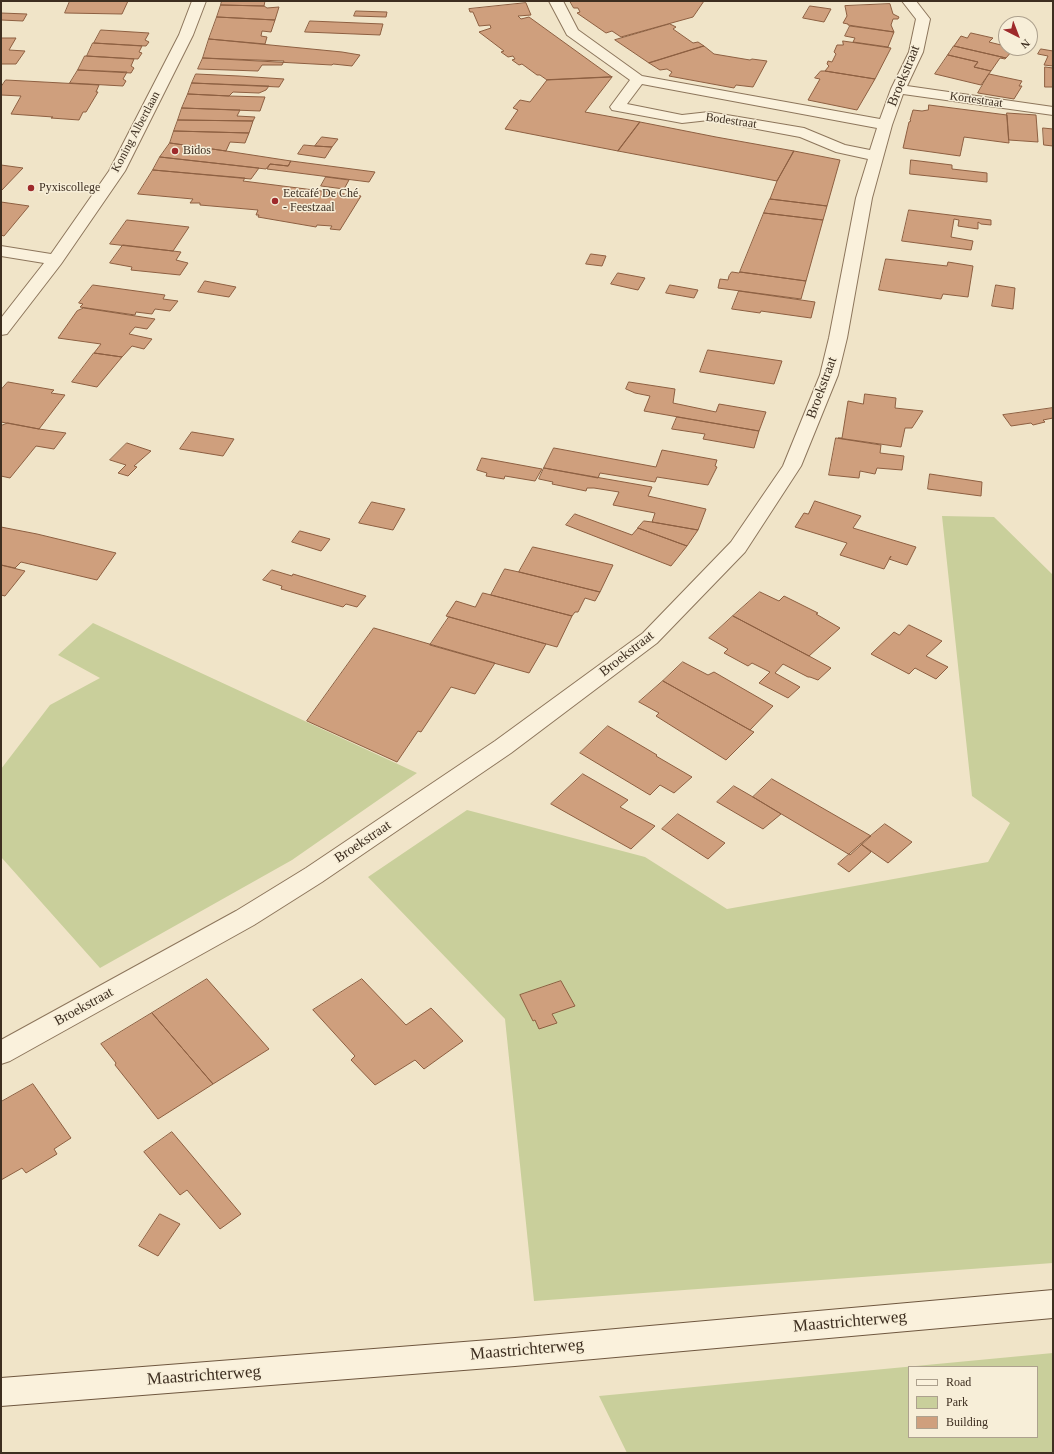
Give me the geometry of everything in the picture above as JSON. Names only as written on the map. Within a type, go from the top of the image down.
[{"type":"street","name":"Koning Albertlaan","points":[[1,330],[55,260],[117,171],[186,35],[198,1]]},
{"type":"street","name":"Bodestraat","points":[[556,1],[572,32],[638,79],[885,125]]},
{"type":"street","name":"Broekstraat","points":[[1,1053],[245,918],[314,875],[503,747],[650,638],[738,546],[792,466],[829,375],[838,338],[864,198],[885,125],[898,89],[916,52],[923,19],[909,1]]},
{"type":"street","name":"Bodestraat","points":[[638,79],[617,107],[682,119],[709,116],[804,133],[841,149],[876,156]]},
{"type":"street","name":"Kortestraat","points":[[898,89],[1053,111]]},
{"type":"street","points":[[1,251],[55,260]]},
{"type":"street","name":"Maastrichterweg","points":[[1,1392],[515,1352],[1053,1304]]},
{"type":"green space","points":[[942,516],[994,517],[1053,575],[1053,1263],[534,1301],[505,1019],[368,877],[467,810],[645,857],[727,909],[988,862],[1010,823],[972,796]]},
{"type":"green space","points":[[93,623],[417,773],[292,860],[100,968],[1,857],[1,769],[50,705],[100,678],[58,655]]},
{"type":"green space","points":[[1053,1353],[1053,1453],[627,1453],[599,1396],[908,1367],[908,1438],[1038,1438],[1038,1366],[916,1366]]},
{"type":"building","points":[[70,1],[128,1],[122,14],[65,13]]},
{"type":"building","points":[[222,1],[265,1],[264,6],[221,5]]},
{"type":"building","points":[[570,1],[704,1],[693,17],[621,37],[612,31],[606,33],[577,13],[580,12],[578,8],[574,8]]},
{"type":"building","points":[[526,3],[531,15],[518,16],[521,19],[529,17],[612,77],[547,80],[522,64],[519,65],[512,60],[515,59],[513,56],[508,57],[501,52],[504,51],[479,32],[491,28],[490,25],[479,26],[473,12],[470,12],[469,9]]},
{"type":"building","points":[[890,4],[893,14],[899,17],[898,19],[893,19],[891,25],[894,32],[843,23],[847,16],[845,6]]},
{"type":"building","points":[[221,5],[264,6],[267,8],[279,7],[275,20],[217,17]]},
{"type":"building","points":[[810,6],[831,9],[824,22],[803,18]]},
{"type":"building","points":[[356,11],[387,12],[386,17],[354,16]]},
{"type":"building","points":[[1,13],[27,14],[23,21],[1,20]]},
{"type":"building","points":[[217,17],[275,20],[271,32],[262,31],[261,36],[267,37],[265,44],[209,39]]},
{"type":"building","points":[[310,21],[383,24],[380,35],[305,32]]},
{"type":"building","points":[[670,24],[676,27],[673,29],[693,43],[698,42],[704,46],[649,63],[615,40]]},
{"type":"building","points":[[850,26],[894,32],[888,47],[853,42],[855,38],[845,36]]},
{"type":"building","points":[[101,30],[149,33],[145,40],[149,42],[146,46],[94,43]]},
{"type":"building","points":[[971,33],[993,38],[989,42],[998,44],[998,56],[1008,56],[1006,58],[954,46],[961,36],[967,38]]},
{"type":"building","points":[[1,38],[16,38],[9,50],[25,51],[16,64],[1,64]]},
{"type":"building","points":[[209,39],[360,55],[352,66],[203,58]]},
{"type":"building","points":[[843,41],[891,48],[875,79],[825,71],[829,66],[827,64],[828,61],[832,62],[836,54],[834,52],[837,45],[843,45]]},
{"type":"building","points":[[93,43],[142,46],[139,52],[142,53],[138,59],[87,56]]},
{"type":"building","points":[[704,46],[714,54],[750,60],[767,61],[753,87],[736,85],[734,88],[669,76],[672,72],[667,69],[660,70],[649,63]]},
{"type":"building","points":[[954,46],[1006,58],[1000,58],[991,71],[974,67],[978,62],[948,55]]},
{"type":"building","points":[[1041,49],[1053,51],[1053,66],[1044,65],[1048,56],[1038,54]]},
{"type":"building","points":[[948,55],[978,62],[974,67],[991,71],[981,85],[935,74]]},
{"type":"building","points":[[85,56],[134,59],[131,66],[134,68],[131,73],[78,70]]},
{"type":"building","points":[[203,58],[284,61],[282,65],[262,65],[258,71],[198,69]]},
{"type":"building","points":[[1045,67],[1053,68],[1053,87],[1045,87]]},
{"type":"building","points":[[78,70],[127,72],[123,79],[126,81],[123,86],[70,83]]},
{"type":"building","points":[[821,71],[875,79],[857,110],[808,100],[820,79],[815,78]]},
{"type":"building","points":[[196,74],[284,79],[279,87],[192,83]]},
{"type":"building","points":[[989,74],[1022,81],[1019,86],[1022,86],[1014,99],[978,93]]},
{"type":"building","points":[[612,77],[585,112],[640,122],[618,151],[505,129],[518,110],[513,108],[520,100],[530,102],[547,80]]},
{"type":"building","points":[[6,80],[99,85],[96,92],[98,92],[86,112],[83,112],[79,120],[11,114],[21,96],[1,95],[1,87]]},
{"type":"building","points":[[192,83],[269,86],[266,90],[259,93],[233,92],[229,96],[188,94]]},
{"type":"building","points":[[188,94],[265,97],[260,111],[182,108]]},
{"type":"building","points":[[929,105],[1007,115],[1009,143],[964,137],[960,156],[903,148],[913,110],[928,110]]},
{"type":"building","points":[[182,108],[240,110],[237,116],[255,117],[253,121],[178,120]]},
{"type":"building","points":[[1007,113],[1036,115],[1038,142],[1009,140]]},
{"type":"building","points":[[178,120],[253,121],[249,133],[174,131]]},
{"type":"building","points":[[640,122],[794,151],[777,181],[618,151]]},
{"type":"building","points":[[1043,128],[1053,129],[1053,146],[1044,145]]},
{"type":"building","points":[[174,131],[249,133],[245,143],[230,142],[226,151],[170,143]]},
{"type":"building","points":[[322,137],[338,139],[332,147],[315,146]]},
{"type":"building","points":[[170,143],[291,161],[288,166],[270,164],[266,169],[160,157]]},
{"type":"building","points":[[304,145],[332,147],[325,158],[298,154]]},
{"type":"building","points":[[794,151],[840,160],[827,206],[770,199],[777,181]]},
{"type":"building","points":[[160,157],[259,168],[251,179],[153,170]]},
{"type":"building","points":[[911,160],[952,165],[952,169],[987,173],[987,182],[910,174]]},
{"type":"building","points":[[291,161],[375,172],[369,182],[267,169],[270,164],[288,166]]},
{"type":"building","points":[[1,165],[23,168],[1,191]]},
{"type":"building","name":"Eetcafé De Ché - Feestzaal","points":[[153,170],[245,178],[243,181],[361,196],[340,230],[330,229],[332,226],[317,225],[316,227],[258,217],[259,215],[256,215],[258,210],[200,205],[200,203],[190,203],[193,199],[138,194]]},
{"type":"building","points":[[326,177],[349,180],[344,189],[321,186]]},
{"type":"building","points":[[770,199],[827,206],[823,220],[764,213]]},
{"type":"building","points":[[1,202],[29,206],[4,236],[1,235]]},
{"type":"building","points":[[909,210],[991,220],[991,225],[981,224],[978,222],[978,229],[958,226],[959,220],[954,219],[951,237],[973,241],[971,250],[902,241]]},
{"type":"building","points":[[764,213],[823,220],[806,281],[740,272]]},
{"type":"building","points":[[127,220],[189,227],[173,251],[110,244]]},
{"type":"building","points":[[123,245],[181,252],[176,260],[188,263],[180,275],[131,270],[132,267],[110,263]]},
{"type":"building","points":[[591,254],[606,256],[602,266],[586,264]]},
{"type":"building","points":[[886,259],[947,266],[948,262],[973,266],[968,297],[943,294],[941,299],[879,290]]},
{"type":"building","points":[[732,272],[806,281],[801,299],[718,288],[720,279],[728,280]]},
{"type":"building","points":[[618,273],[645,278],[638,290],[611,284]]},
{"type":"building","points":[[205,281],[236,287],[229,297],[198,292]]},
{"type":"building","points":[[93,285],[165,295],[163,299],[178,301],[170,311],[155,309],[152,314],[136,312],[135,315],[80,307],[83,304],[79,303]]},
{"type":"building","points":[[670,285],[698,290],[694,298],[666,293]]},
{"type":"building","points":[[996,285],[1015,288],[1013,309],[992,306]]},
{"type":"building","points":[[739,291],[815,302],[811,318],[761,311],[760,313],[732,309]]},
{"type":"building","points":[[84,308],[155,319],[147,329],[135,327],[129,334],[152,339],[144,349],[132,346],[122,357],[94,353],[101,344],[58,338],[77,311]]},
{"type":"building","points":[[708,350],[782,361],[774,384],[700,372]]},
{"type":"building","points":[[94,353],[122,357],[97,387],[72,382]]},
{"type":"building","points":[[8,382],[54,390],[51,393],[65,395],[39,429],[1,422],[1,390]]},
{"type":"building","points":[[629,382],[675,389],[673,403],[716,412],[719,404],[766,412],[759,431],[644,411],[650,396],[635,393],[626,389]]},
{"type":"building","points":[[865,394],[896,398],[895,408],[923,411],[912,428],[905,428],[901,447],[838,438],[842,438],[848,401],[863,404]]},
{"type":"building","points":[[1053,408],[1053,418],[1043,420],[1045,422],[1033,425],[1031,423],[1011,426],[1003,415]]},
{"type":"building","points":[[677,417],[759,431],[754,448],[703,439],[705,434],[672,429]]},
{"type":"building","points":[[8,423],[66,433],[54,449],[36,446],[10,478],[1,476],[1,426]]},
{"type":"building","points":[[192,432],[234,439],[223,456],[180,449]]},
{"type":"building","points":[[836,438],[881,445],[880,453],[904,456],[902,470],[877,468],[875,474],[860,471],[859,478],[829,475]]},
{"type":"building","points":[[127,443],[151,451],[134,466],[137,467],[128,476],[118,473],[126,465],[110,460]]},
{"type":"building","points":[[554,448],[656,467],[662,450],[717,460],[715,466],[717,467],[708,485],[657,477],[655,482],[600,473],[598,478],[544,468]]},
{"type":"building","points":[[482,458],[542,469],[535,481],[505,476],[504,479],[486,476],[487,473],[477,470]]},
{"type":"building","points":[[544,468],[652,487],[648,496],[706,509],[698,530],[652,522],[655,513],[613,505],[619,492],[594,488],[587,488],[586,491],[552,484],[553,482],[539,479]]},
{"type":"building","points":[[930,474],[982,482],[981,496],[928,489]]},
{"type":"building","points":[[815,501],[861,516],[853,528],[916,547],[907,565],[889,559],[884,569],[840,555],[847,543],[795,527],[804,513],[808,514]]},
{"type":"building","points":[[372,502],[405,509],[393,530],[359,523]]},
{"type":"building","points":[[575,514],[632,535],[638,528],[687,546],[671,566],[566,525]]},
{"type":"building","points":[[644,521],[698,530],[687,546],[638,528]]},
{"type":"building","points":[[1,527],[116,553],[97,580],[21,562],[15,568],[1,565]]},
{"type":"building","points":[[300,531],[330,539],[321,551],[292,542]]},
{"type":"building","points":[[533,547],[613,565],[600,592],[519,572]]},
{"type":"building","points":[[1,565],[25,571],[5,596],[1,595]]},
{"type":"building","points":[[505,569],[600,592],[595,601],[585,598],[578,612],[575,612],[572,616],[491,595]]},
{"type":"building","points":[[272,570],[292,576],[293,574],[366,596],[357,607],[346,604],[343,607],[281,589],[282,586],[263,580]]},
{"type":"building","points":[[760,592],[779,601],[784,596],[818,613],[816,614],[840,628],[809,656],[733,616]]},
{"type":"building","points":[[483,593],[572,616],[557,647],[446,616],[456,601],[475,607]]},
{"type":"building","points":[[733,616],[831,668],[818,680],[808,677],[783,664],[775,673],[800,687],[788,698],[759,683],[770,672],[752,663],[748,666],[724,653],[728,649],[709,638]]},
{"type":"building","points":[[449,617],[546,644],[529,673],[430,645]]},
{"type":"building","points":[[909,625],[942,641],[926,656],[948,667],[936,679],[915,668],[909,674],[871,654],[894,632],[899,635]]},
{"type":"building","points":[[374,628],[495,663],[475,694],[451,687],[421,732],[418,731],[397,762],[307,721]]},
{"type":"building","points":[[683,662],[708,675],[714,672],[773,706],[750,730],[663,681]]},
{"type":"building","points":[[663,681],[754,732],[726,760],[656,716],[659,713],[639,702]]},
{"type":"building","points":[[608,726],[692,777],[674,793],[660,785],[650,795],[580,753]]},
{"type":"building","points":[[583,774],[628,800],[620,807],[655,826],[631,849],[551,804]]},
{"type":"building","points":[[772,779],[871,836],[850,855],[753,797]]},
{"type":"building","points":[[734,786],[781,814],[763,829],[717,802]]},
{"type":"building","points":[[678,814],[725,843],[708,859],[662,829]]},
{"type":"building","points":[[885,824],[912,842],[888,863],[861,844]]},
{"type":"building","points":[[861,844],[871,852],[849,872],[838,864]]},
{"type":"building","points":[[207,979],[269,1049],[213,1084],[152,1013]]},
{"type":"building","points":[[362,979],[406,1025],[431,1008],[463,1041],[424,1069],[415,1060],[375,1085],[351,1060],[355,1056],[313,1010]]},
{"type":"building","points":[[561,981],[575,1006],[552,1014],[557,1023],[539,1029],[535,1020],[533,1021],[520,995]]},
{"type":"building","points":[[152,1013],[213,1084],[158,1119],[115,1065],[116,1063],[101,1044]]},
{"type":"building","points":[[33,1084],[71,1138],[54,1149],[57,1154],[26,1173],[22,1168],[1,1180],[1,1102]]},
{"type":"building","points":[[172,1132],[241,1214],[220,1229],[187,1190],[180,1195],[144,1152]]},
{"type":"building","points":[[160,1214],[180,1224],[158,1256],[139,1246]]},
{"type":"place","name":"Bidos","points":[[175,151]]},
{"type":"place","name":"Pyxiscollege","points":[[31,188]]},
{"type":"place","name":"Eetcafé De Ché - Feestzaal","points":[[275,201]]}]
